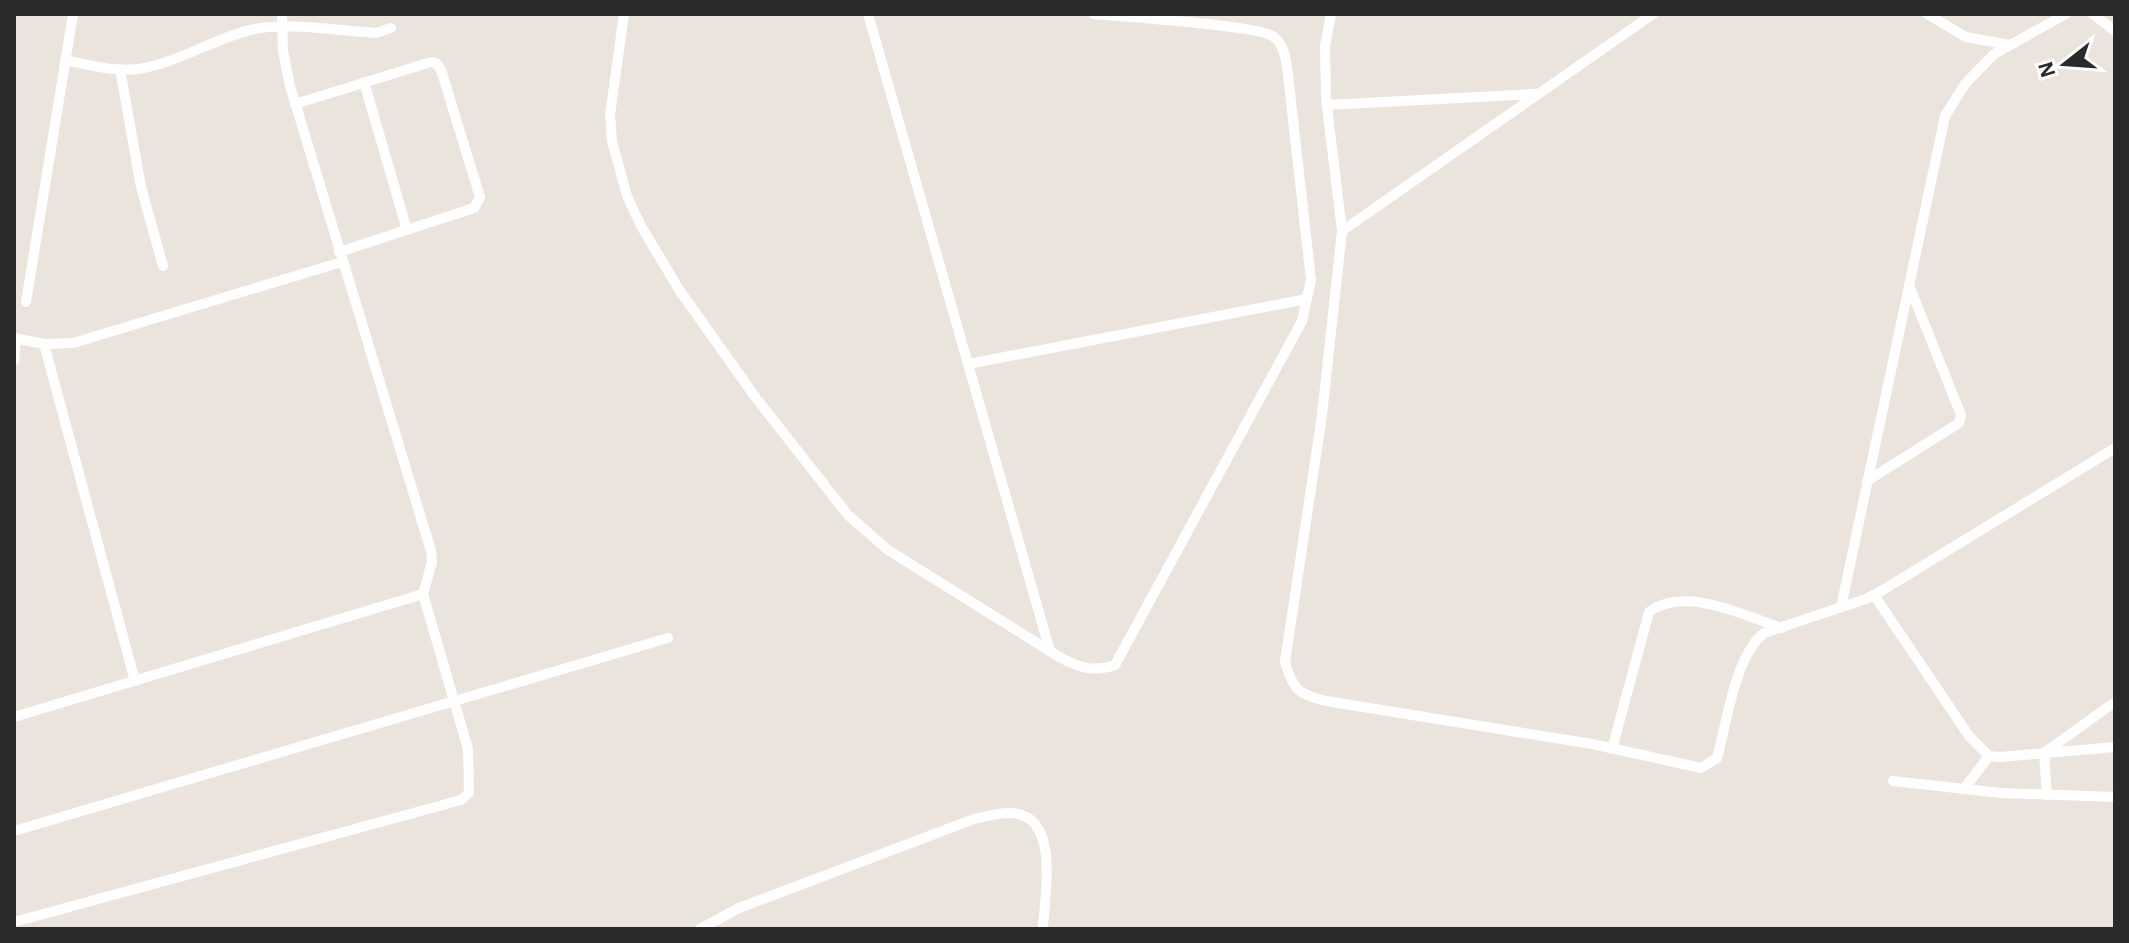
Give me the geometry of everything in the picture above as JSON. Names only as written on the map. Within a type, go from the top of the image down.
[{"type":"lane","points":[[26,302],[73,14]]},
{"type":"lane","points":[[14,922],[461,800],[469,793],[468,749],[423,594],[432,562],[431,551],[295,104],[283,51],[282,14]]},
{"type":"lane","points":[[624,14],[610,115],[612,141],[627,196],[680,291],[756,398],[848,515],[888,550],[1050,651],[1080,667],[1103,669],[1115,665],[1302,321],[1311,280],[1289,84],[1280,43],[1272,34],[1228,27],[1094,14]]},
{"type":"lane","points":[[868,14],[1050,651]]},
{"type":"lane","points":[[1331,14],[1325,46],[1327,105],[1342,231],[1322,415],[1285,662],[1291,683],[1304,696],[1612,749],[1701,768],[1717,758],[1738,676],[1753,641],[1764,633],[1874,595],[2115,448]]},
{"type":"lane","points":[[1342,231],[1653,14]]},
{"type":"lane","points":[[1927,14],[1966,37],[2011,45]]},
{"type":"lane","points":[[1841,607],[1945,116],[1965,84],[1994,54],[2066,14]]},
{"type":"lane","points":[[2093,14],[2115,31]]},
{"type":"lane","points":[[65,60],[120,69],[164,63],[253,29],[282,27],[376,33],[391,28]]},
{"type":"lane","points":[[14,361],[15,338],[44,344],[73,343],[341,257],[407,230],[474,208],[480,197],[441,70],[436,63],[295,104]]},
{"type":"lane","points":[[120,69],[141,187],[163,266]]},
{"type":"lane","points":[[364,82],[407,230]]},
{"type":"lane","points":[[1327,105],[1537,94]]},
{"type":"lane","points":[[1867,481],[1959,423],[1961,415],[1908,283]]},
{"type":"lane","points":[[968,364],[1307,299]]},
{"type":"lane","points":[[44,344],[135,681]]},
{"type":"lane","points":[[14,717],[423,594]]},
{"type":"lane","points":[[1874,595],[1954,716],[1989,756],[2115,747]]},
{"type":"lane","points":[[1612,749],[1649,612],[1660,604],[1682,601],[1706,604],[1783,628]]},
{"type":"lane","points":[[14,831],[668,638]]},
{"type":"lane","points":[[2044,753],[2112,704]]},
{"type":"lane","points":[[2044,753],[2047,795]]},
{"type":"lane","points":[[1964,789],[1989,756]]},
{"type":"lane","points":[[1893,781],[2047,795],[2115,797]]},
{"type":"lane","points":[[700,929],[739,908],[974,819],[1018,814],[1038,827],[1047,855],[1043,929]]}]
